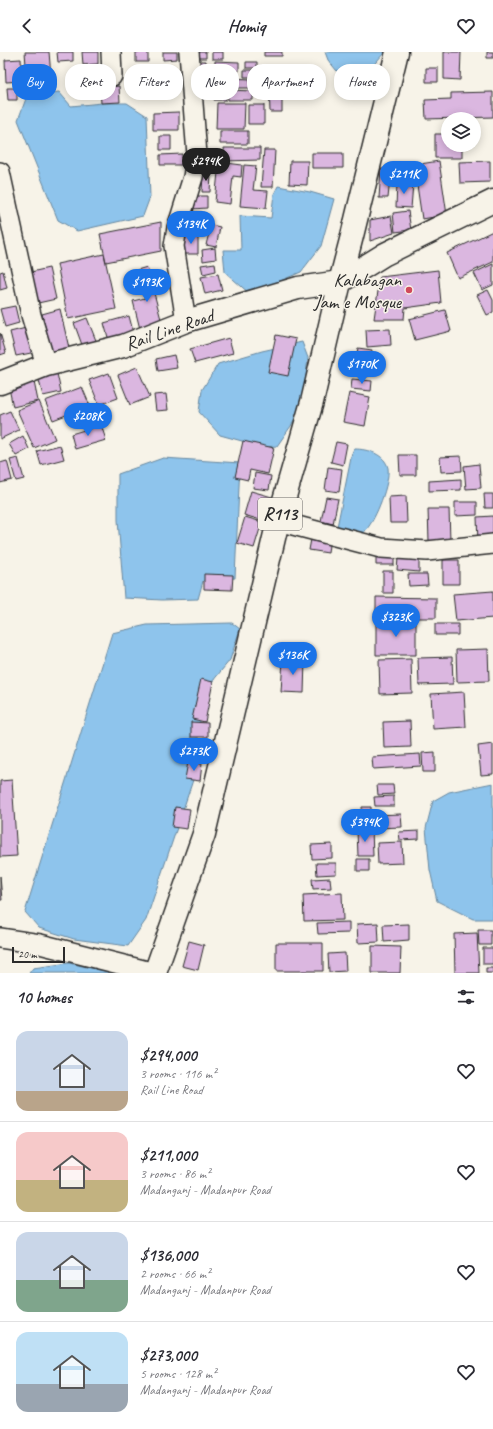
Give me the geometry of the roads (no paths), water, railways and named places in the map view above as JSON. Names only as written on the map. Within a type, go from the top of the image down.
[{"type":"main road","name":"R113","points":[[155,973],[204,834],[278,521],[312,402],[397,52]]},
{"type":"main road","points":[[340,282],[385,254],[493,201]]},
{"type":"main road","name":"Rail Line Road","points":[[0,383],[46,365],[123,346],[186,321],[298,288],[340,282]]},
{"type":"street","points":[[111,52],[112,64]]},
{"type":"street","points":[[186,321],[174,246],[177,228],[193,177],[197,155],[189,52]]},
{"type":"street","points":[[0,172],[31,315],[46,365]]},
{"type":"street","points":[[278,521],[381,548],[427,551],[493,544]]},
{"type":"street","points":[[0,938],[40,944],[155,973]]},
{"type":"water","points":[[325,52],[385,52],[374,64],[334,64],[334,67],[328,60]]},
{"type":"water","points":[[57,92],[59,92],[71,106],[102,103],[127,103],[147,116],[150,197],[143,216],[77,231],[58,220],[18,120],[26,100],[57,100]]},
{"type":"water","points":[[278,186],[310,192],[334,199],[321,246],[301,272],[250,294],[225,272],[223,250],[241,250],[240,216],[271,218],[274,194]]},
{"type":"water","points":[[302,342],[308,358],[303,402],[291,426],[277,446],[264,447],[220,435],[199,412],[202,390],[218,364],[262,351]]},
{"type":"water","points":[[355,449],[375,453],[383,459],[388,468],[385,491],[378,510],[370,525],[365,531],[358,535],[337,527],[352,453]]},
{"type":"water","points":[[163,458],[240,463],[235,578],[203,581],[198,599],[162,600],[124,598],[118,520],[118,474]]},
{"type":"water","points":[[232,623],[240,629],[230,660],[212,682],[204,699],[199,727],[195,774],[146,920],[128,946],[74,939],[39,928],[25,912],[112,633],[147,625]]},
{"type":"water","points":[[493,783],[493,919],[473,919],[437,901],[430,870],[426,828],[433,801],[449,792]]},
{"type":"water","points":[[69,963],[113,973],[29,973],[33,968]]},
{"type":"place","name":"Kalabagan Jam e Mosque","points":[[409,290]]}]
